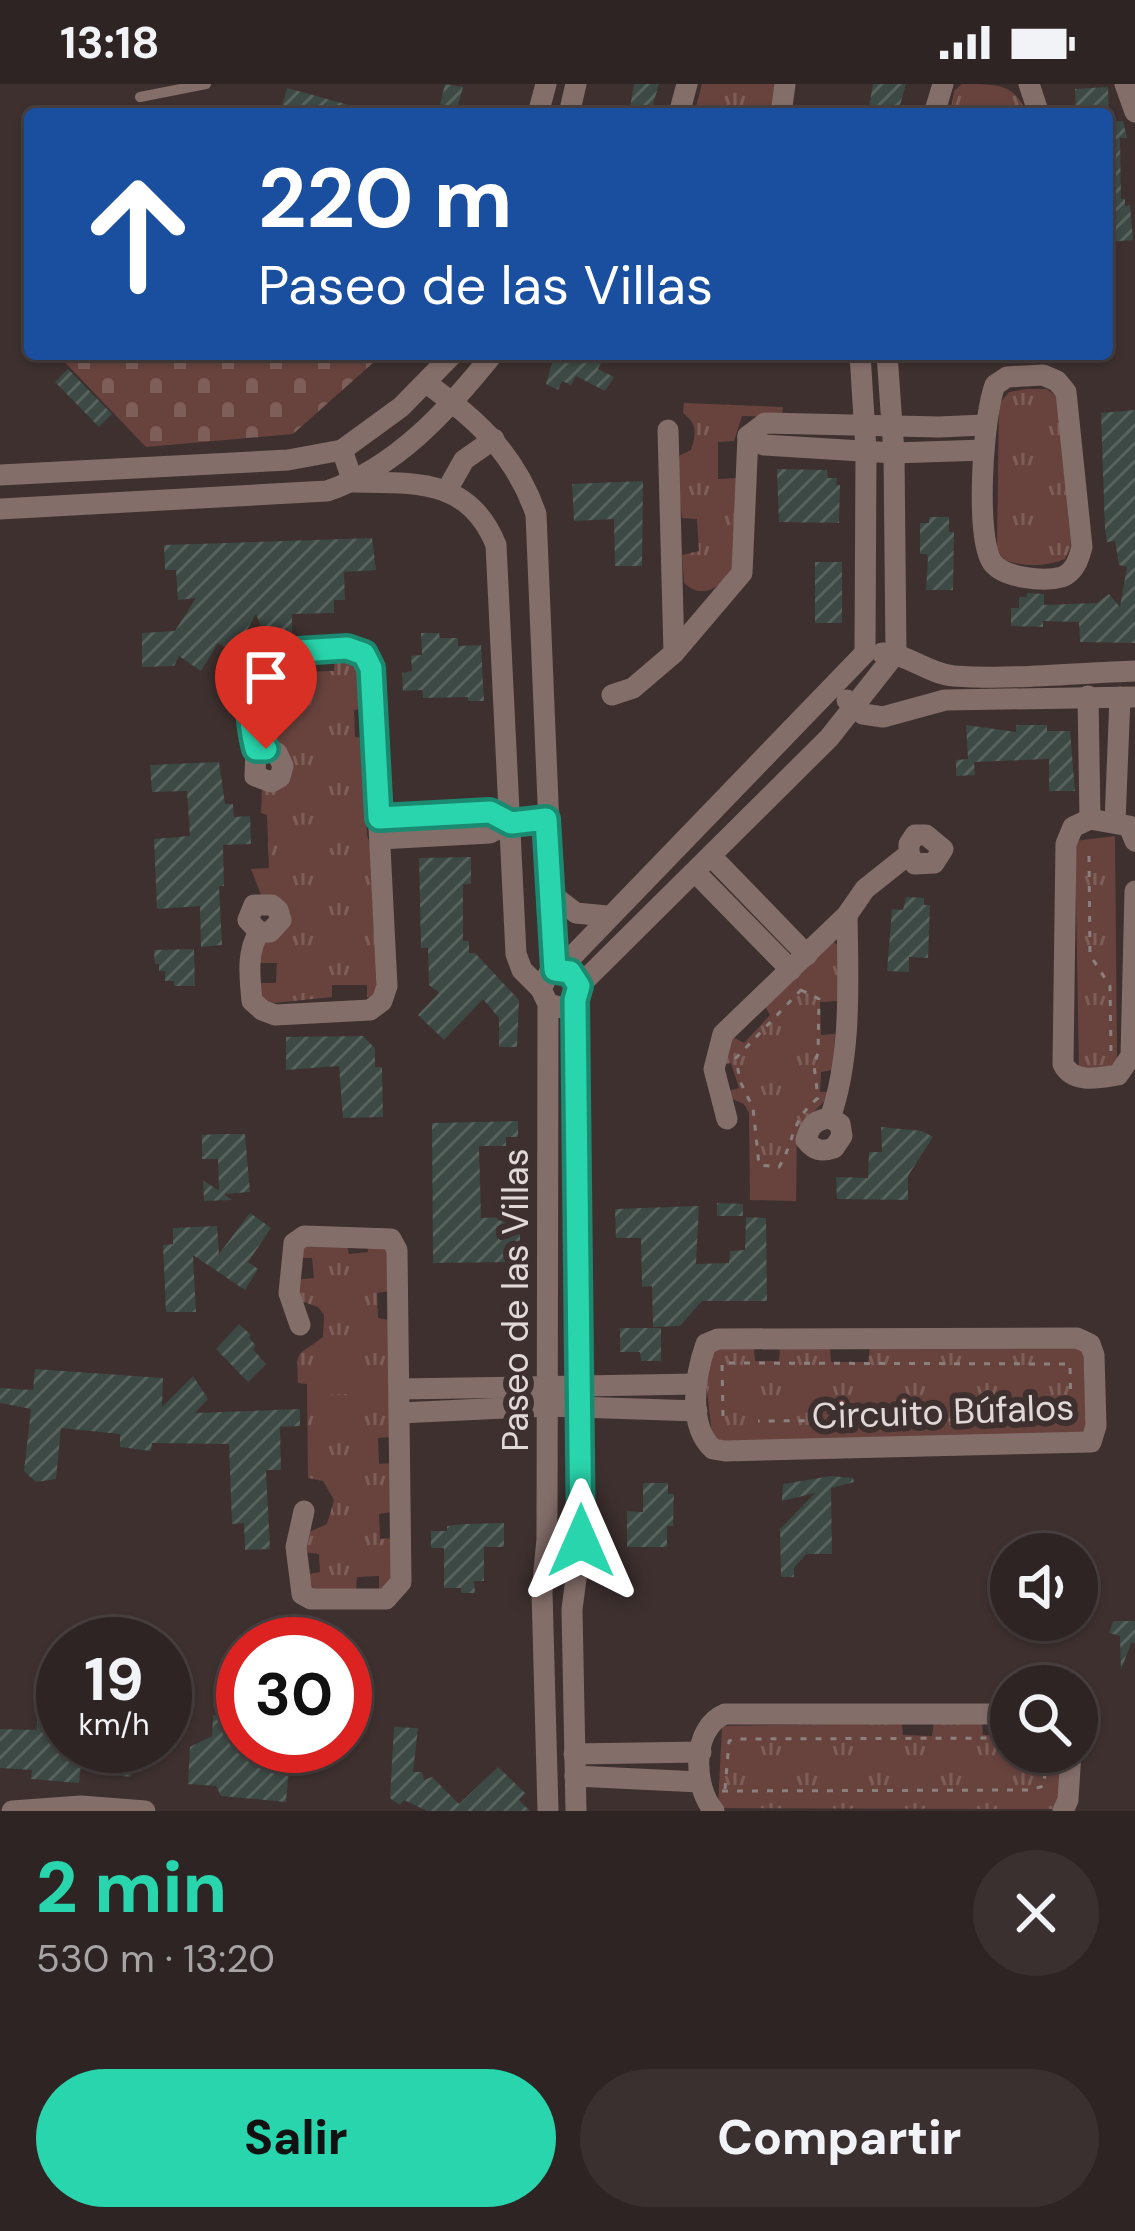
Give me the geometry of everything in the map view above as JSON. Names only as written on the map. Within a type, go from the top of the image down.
[{"type":"street","points":[[1125,84],[1135,112]]},
{"type":"street","points":[[0,475],[288,460],[343,450],[390,417],[447,360]]},
{"type":"street","points":[[353,482],[407,445],[488,360]]},
{"type":"street","points":[[551,983],[607,916],[865,653],[866,451],[860,360]]},
{"type":"street","points":[[551,983],[563,1008],[829,738],[896,653],[894,453],[888,360]]},
{"type":"street","points":[[1043,375],[1066,392],[1082,547],[1074,569],[1061,577],[1007,575],[993,563],[985,544],[984,424],[994,385],[1006,377],[1043,375]]},
{"type":"street","name":"Paseo de las Villas","points":[[426,383],[494,439],[526,484],[536,514],[551,894],[549,1395],[542,1592],[548,1811]]},
{"type":"street","points":[[748,436],[765,423],[893,425],[984,450]]},
{"type":"street","points":[[799,447],[800,423]]},
{"type":"street","points":[[748,436],[764,445],[894,453],[984,424]]},
{"type":"street","points":[[668,430],[674,653]]},
{"type":"street","points":[[612,695],[633,688],[674,653],[742,573],[748,436]]},
{"type":"street","points":[[0,508],[295,495],[353,482],[447,490],[464,460],[494,439]]},
{"type":"street","points":[[343,450],[353,482]]},
{"type":"street","name":"Paseo de las Villas","points":[[447,490],[466,500],[489,527],[496,545],[517,953],[522,970],[551,983]]},
{"type":"street","points":[[673,586],[697,598],[723,598]]},
{"type":"street","points":[[502,609],[542,607]]},
{"type":"street","points":[[256,749],[250,672],[255,658],[266,653],[347,648],[364,654],[371,668],[380,829],[387,986],[382,1001],[370,1010],[275,1015],[262,1010],[252,1000],[249,968],[259,932]]},
{"type":"street","points":[[865,653],[896,653],[951,676],[1135,671]]},
{"type":"street","points":[[840,683],[853,708],[883,717],[945,700],[1128,697],[1115,822]]},
{"type":"street","points":[[1088,697],[1090,819]]},
{"type":"street","points":[[805,712],[829,738]]},
{"type":"street","points":[[1089,767],[1118,767]]},
{"type":"street","points":[[380,829],[442,825],[490,812],[511,823],[546,819]]},
{"type":"street","points":[[1135,841],[1129,826],[1090,819],[1073,827],[1066,844],[1063,1064],[1076,1077],[1118,1076],[1126,1068],[1131,1052],[1135,891]]},
{"type":"street","points":[[727,1119],[714,1069],[723,1034],[847,915],[865,889],[909,854]]},
{"type":"street","points":[[703,864],[799,962]]},
{"type":"street","points":[[551,894],[576,913],[607,916]]},
{"type":"street","points":[[830,1118],[842,1062],[847,915]]},
{"type":"street","points":[[551,983],[570,972],[577,993]]},
{"type":"street","name":"Paseo de las Villas","points":[[576,1811],[572,1609],[581,1541],[577,993]]},
{"type":"street","points":[[300,1325],[288,1276],[294,1243],[304,1236],[391,1239],[398,1250],[401,1582],[396,1592],[386,1599],[310,1599],[302,1594],[296,1547],[304,1511]]},
{"type":"street","name":"Circuito Búfalos","points":[[697,1384],[706,1344],[718,1339],[1077,1338],[1090,1345],[1094,1355],[1096,1426],[1091,1442],[1076,1444],[725,1451],[713,1449],[704,1440],[697,1411]]},
{"type":"street","points":[[399,1389],[580,1395],[647,1384],[697,1384],[697,1411],[648,1409],[580,1395]]},
{"type":"street","points":[[647,1384],[648,1409]]},
{"type":"street","points":[[400,1413],[549,1395]]},
{"type":"street","points":[[714,1811],[700,1782],[701,1752],[708,1727],[725,1714],[990,1714]]},
{"type":"street","points":[[575,1765],[701,1752]]},
{"type":"street","points":[[651,1755],[651,1780]]},
{"type":"street","points":[[575,1765],[651,1780],[700,1782]]},
{"type":"street","points":[[1063,1811],[1070,1773]]},
{"type":"street","points":[[12,1811],[81,1806],[145,1811]]},
{"type":"lane","points":[[140,97],[206,84]]},
{"type":"path","points":[[1089,856],[1090,956],[1110,986],[1108,1053],[1131,1052]]},
{"type":"path","points":[[819,999],[814,1065],[818,1098],[804,1109],[790,1133],[783,1162],[759,1165],[752,1108],[736,1058],[795,994],[808,990],[819,999],[832,1000]]},
{"type":"path","points":[[723,1416],[722,1363],[1070,1364],[1067,1419],[758,1421]]},
{"type":"path","points":[[990,1738],[735,1739],[728,1741],[725,1750],[725,1791],[1038,1789],[1044,1786],[1045,1773]]},
{"type":"green space","points":[[702,84],[775,84],[772,108],[696,108]]},
{"type":"green space","points":[[962,84],[1004,88],[1023,108],[951,108],[954,91]]},
{"type":"green space","points":[[63,360],[376,360],[293,434],[146,447]]},
{"type":"green space","points":[[1047,389],[1058,398],[1071,547],[1065,559],[1042,565],[1004,560],[997,549],[999,404],[1009,392]]},
{"type":"green space","points":[[684,403],[783,407],[782,417],[742,416],[734,441],[718,442],[718,479],[736,478],[736,560],[729,578],[707,591],[684,583],[682,555],[699,551],[697,519],[682,518],[676,464],[679,456],[691,450],[695,434],[683,413]]},
{"type":"green space","points":[[335,656],[362,659],[364,708],[354,710],[355,737],[363,738],[367,835],[378,871],[382,984],[376,997],[367,997],[367,985],[332,985],[332,997],[274,1003],[262,999],[259,983],[276,983],[277,963],[260,963],[260,942],[277,936],[251,869],[269,868],[262,790],[276,789],[271,743],[257,736],[262,718],[276,715],[275,694],[260,693],[257,665],[291,658],[293,672],[334,671]]},
{"type":"green space","points":[[330,823],[332,848],[282,852],[280,826]]},
{"type":"green space","points":[[1115,836],[1117,1062],[1106,1069],[1079,1068],[1075,841]]},
{"type":"green space","points":[[833,942],[843,948],[837,1001],[820,1002],[821,1035],[835,1034],[833,1070],[821,1072],[820,1092],[830,1092],[797,1133],[796,1201],[750,1200],[749,1113],[744,1104],[728,1097],[728,1091],[739,1088],[731,1063],[719,1065],[731,1036],[744,1043],[770,1015],[763,1003]]},
{"type":"green space","points":[[367,1241],[387,1242],[391,1291],[377,1293],[378,1318],[389,1320],[391,1437],[378,1438],[379,1464],[391,1463],[392,1512],[379,1514],[380,1539],[392,1538],[393,1584],[388,1590],[379,1589],[379,1576],[357,1577],[356,1590],[313,1589],[309,1574],[320,1572],[319,1554],[304,1552],[307,1533],[327,1524],[334,1500],[323,1481],[308,1478],[307,1384],[298,1383],[298,1363],[300,1354],[323,1337],[324,1315],[318,1307],[295,1299],[293,1280],[314,1278],[312,1258],[301,1258],[303,1243],[346,1242],[349,1254],[368,1252]]},
{"type":"green space","points":[[754,1347],[755,1361],[779,1361],[780,1347],[830,1347],[831,1362],[868,1362],[870,1347],[1083,1348],[1087,1432],[713,1443],[705,1374],[711,1350]]},
{"type":"green space","points":[[375,1366],[377,1392],[328,1395],[326,1370]]},
{"type":"green space","points":[[934,1721],[982,1722],[983,1735],[990,1735],[990,1773],[1060,1773],[1058,1809],[718,1808],[722,1726],[902,1723],[903,1735],[932,1736]]},
{"type":"building","points":[[445,84],[463,87],[457,108],[440,104]]},
{"type":"building","points":[[634,84],[659,84],[652,108],[630,108]]},
{"type":"building","points":[[873,84],[906,84],[899,108],[869,108]]},
{"type":"building","points":[[1108,87],[1109,108],[1076,108],[1075,89]]},
{"type":"building","points":[[287,88],[360,108],[282,108]]},
{"type":"building","points":[[1123,121],[1127,138],[1120,138],[1121,199],[1125,206],[1130,205],[1133,240],[1113,242],[1113,122]]},
{"type":"building","points":[[602,360],[598,369],[614,377],[605,391],[576,376],[571,385],[562,381],[558,390],[546,384],[552,363]]},
{"type":"building","points":[[68,369],[112,414],[99,427],[55,382]]},
{"type":"building","points":[[1135,410],[1135,643],[1080,642],[1079,622],[1011,626],[1011,608],[1019,608],[1019,597],[1027,593],[1044,594],[1044,605],[1097,603],[1109,594],[1120,607],[1127,567],[1119,565],[1115,541],[1107,542],[1101,413]]},
{"type":"building","points":[[777,469],[827,470],[828,478],[837,478],[839,523],[779,522]]},
{"type":"building","points":[[643,481],[642,566],[615,566],[614,519],[574,521],[572,484]]},
{"type":"building","points":[[929,517],[949,517],[949,532],[954,532],[953,590],[926,590],[928,559],[927,554],[920,554],[920,523],[929,523]]},
{"type":"building","points":[[372,538],[376,570],[344,572],[345,600],[334,600],[334,613],[292,614],[292,636],[266,638],[256,614],[234,653],[218,643],[201,671],[179,656],[174,666],[142,667],[142,633],[175,631],[196,598],[178,600],[176,570],[165,570],[164,545]]},
{"type":"building","points":[[815,562],[842,562],[842,623],[815,623]]},
{"type":"building","points":[[421,633],[458,638],[458,646],[481,645],[484,701],[423,698],[422,690],[403,691],[402,673],[412,671],[411,656],[422,655]]},
{"type":"building","points":[[966,725],[1016,732],[1016,725],[1047,725],[1047,731],[1070,731],[1075,791],[1049,791],[1049,759],[974,762],[975,775],[956,776],[956,760],[968,759]]},
{"type":"building","points":[[219,762],[225,804],[233,804],[234,817],[250,816],[251,844],[223,845],[222,945],[201,947],[200,906],[157,909],[154,839],[190,836],[187,791],[152,792],[150,765]]},
{"type":"building","points":[[471,857],[471,884],[463,884],[463,941],[469,941],[469,953],[475,953],[519,1000],[517,1047],[499,1047],[499,1018],[483,999],[444,1040],[418,1015],[439,993],[429,985],[428,948],[421,948],[419,858]]},
{"type":"building","points":[[906,897],[924,898],[924,905],[930,905],[928,958],[909,957],[909,972],[887,971],[892,909],[903,910]]},
{"type":"building","points":[[194,949],[195,986],[165,981],[165,971],[155,964],[154,950]]},
{"type":"building","points":[[363,1036],[375,1048],[375,1067],[382,1067],[383,1117],[343,1118],[339,1066],[286,1070],[286,1037]]},
{"type":"building","points":[[518,1121],[518,1137],[506,1137],[506,1146],[479,1146],[481,1218],[520,1217],[520,1262],[433,1263],[432,1123]]},
{"type":"building","points":[[881,1127],[922,1131],[933,1137],[908,1176],[908,1200],[837,1199],[836,1177],[868,1178],[869,1152],[882,1152]]},
{"type":"building","points":[[245,1134],[250,1192],[224,1194],[232,1200],[204,1201],[203,1180],[219,1191],[218,1159],[202,1159],[202,1135]]},
{"type":"building","points":[[717,1203],[743,1204],[743,1216],[717,1216]]},
{"type":"building","points":[[699,1206],[696,1264],[729,1263],[730,1251],[745,1250],[746,1217],[766,1218],[767,1301],[702,1301],[680,1326],[653,1327],[652,1286],[642,1287],[641,1238],[616,1238],[615,1209]]},
{"type":"building","points":[[250,1213],[271,1228],[248,1262],[258,1269],[245,1290],[193,1255],[196,1312],[166,1312],[163,1245],[173,1244],[173,1228],[217,1226],[219,1254]]},
{"type":"building","points":[[239,1324],[251,1335],[253,1349],[266,1364],[248,1382],[216,1349]]},
{"type":"building","points":[[620,1328],[661,1328],[661,1361],[641,1361],[640,1352],[620,1352]]},
{"type":"building","points":[[35,1369],[163,1378],[162,1407],[193,1376],[208,1399],[195,1413],[300,1409],[300,1426],[280,1427],[281,1470],[266,1470],[270,1549],[245,1550],[244,1523],[232,1524],[229,1444],[152,1443],[151,1451],[120,1447],[120,1434],[61,1428],[56,1479],[36,1482],[24,1471],[31,1409],[0,1403],[0,1388],[33,1390]]},
{"type":"building","points":[[831,1476],[853,1478],[854,1482],[831,1488],[832,1554],[806,1554],[794,1568],[794,1577],[781,1577],[780,1529],[815,1493],[782,1501],[783,1484]]},
{"type":"building","points":[[643,1483],[668,1483],[668,1494],[674,1494],[667,1547],[627,1547],[627,1511],[643,1512]]},
{"type":"building","points":[[504,1523],[504,1547],[484,1547],[484,1581],[474,1581],[475,1593],[444,1588],[444,1548],[431,1548],[431,1531]]},
{"type":"building","points":[[1113,1621],[1135,1621],[1135,1643],[1121,1670],[1120,1636],[1109,1633]]},
{"type":"building","points":[[216,1715],[216,1773],[289,1773],[286,1802],[221,1796],[216,1786],[188,1784],[192,1746],[212,1736]]},
{"type":"building","points":[[394,1727],[418,1728],[413,1772],[422,1772],[424,1780],[432,1777],[459,1804],[498,1767],[525,1793],[519,1800],[530,1811],[427,1811],[404,1800],[400,1805],[390,1798]]},
{"type":"building","points":[[0,1729],[36,1730],[36,1773],[80,1773],[79,1783],[31,1779],[32,1770],[0,1768]]},
{"type":"route","points":[[266,749],[256,749],[252,734],[250,672],[255,658],[266,653],[347,648],[364,654],[371,668],[379,818],[490,812],[511,823],[546,819],[555,970],[570,972],[579,986],[575,1000],[581,1541]]}]
